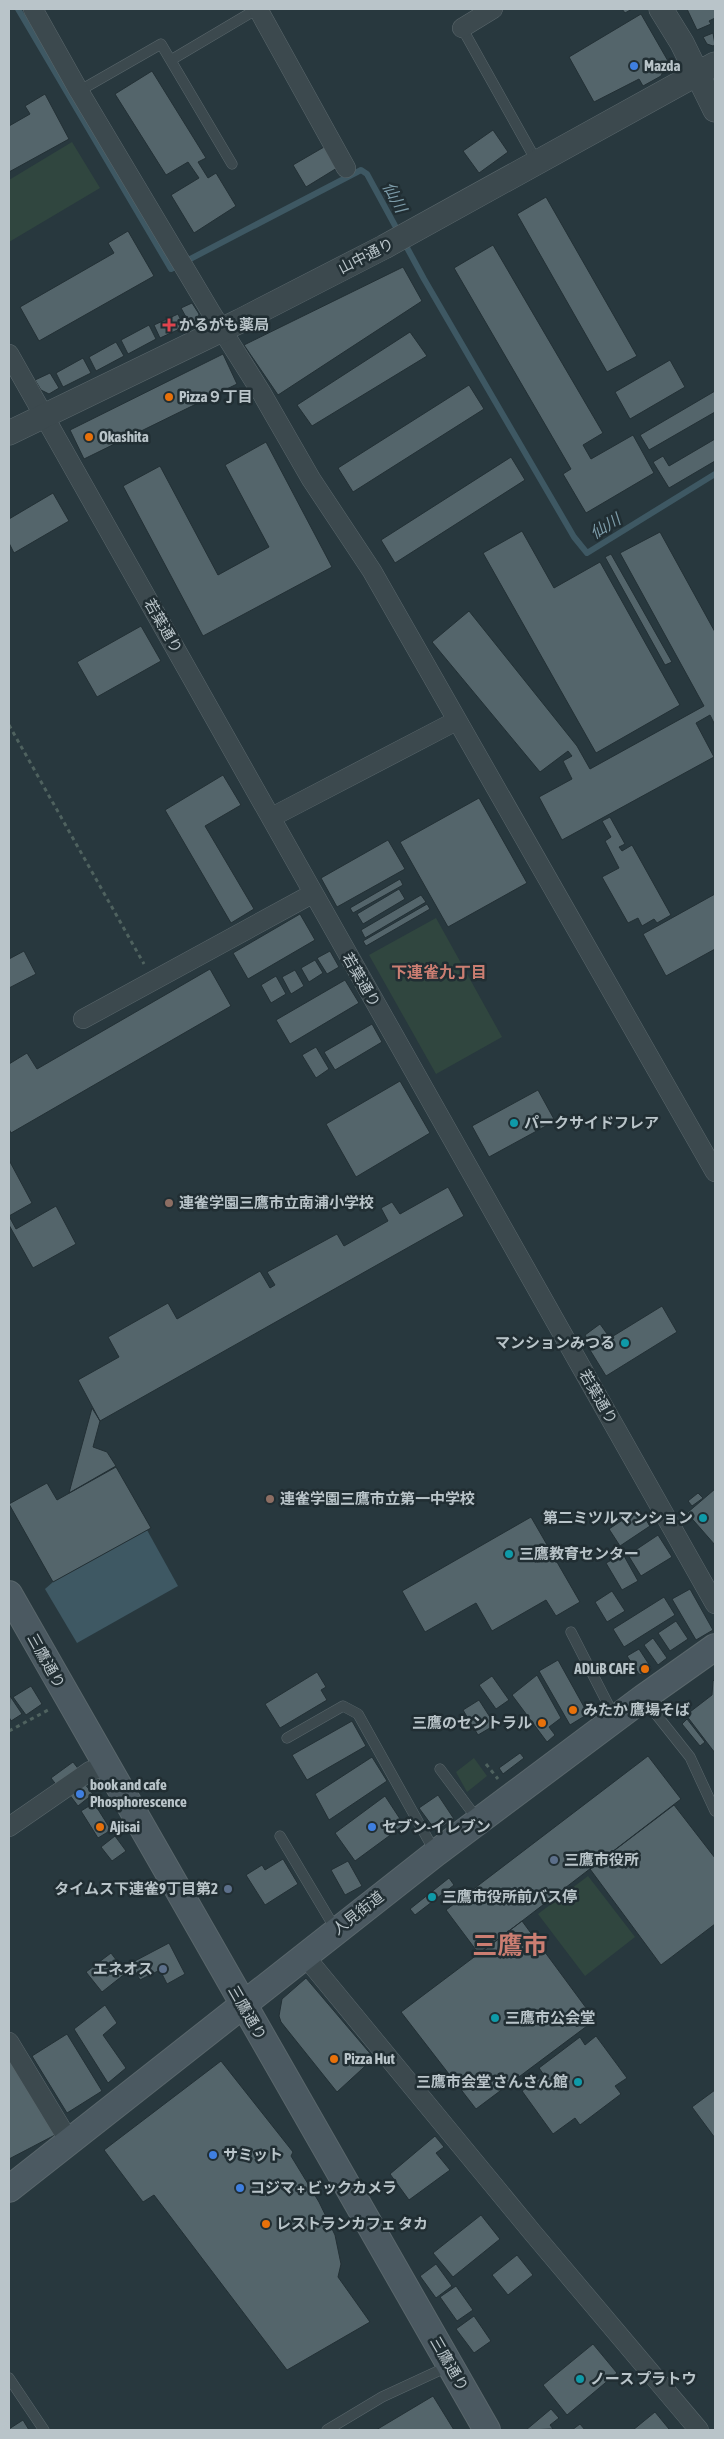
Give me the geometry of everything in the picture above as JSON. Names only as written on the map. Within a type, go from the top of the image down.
[{"type":"main road","name":"三鷹通り","points":[[9,1594],[487,2430]]},
{"type":"main road","name":"人見街道","points":[[9,2189],[436,1853],[615,1718],[715,1647]]},
{"type":"street","points":[[33,9],[79,91],[181,263],[261,392],[311,479],[372,571],[715,1172]]},
{"type":"street","points":[[258,9],[346,168]]},
{"type":"street","points":[[462,28],[493,9]]},
{"type":"street","points":[[661,9],[706,69],[715,110]]},
{"type":"street","name":"山中通り","points":[[9,433],[222,329],[402,238],[706,69]]},
{"type":"street","name":"若葉通り","points":[[9,354],[272,817],[312,894],[715,1604]]},
{"type":"street","points":[[272,817],[456,721]]},
{"type":"street","points":[[84,1019],[312,894]]},
{"type":"street","points":[[9,1827],[90,1771],[106,1766]]},
{"type":"street","points":[[304,1955],[532,2232],[699,2430]]},
{"type":"street","points":[[9,2042],[69,2141]]},
{"type":"lane","points":[[171,60],[258,9]]},
{"type":"lane","points":[[462,28],[537,162]]},
{"type":"lane","points":[[79,91],[161,44],[232,164]]},
{"type":"lane","points":[[571,1632],[615,1718]]},
{"type":"lane","points":[[643,1698],[690,1757],[715,1811]]},
{"type":"lane","points":[[287,1738],[343,1706],[358,1714],[436,1853]]},
{"type":"lane","points":[[440,1769],[479,1821]]},
{"type":"lane","points":[[280,1836],[336,1930]]},
{"type":"lane","points":[[327,2430],[382,2397],[450,2365]]},
{"type":"lane","points":[[9,2378],[44,2430]]},
{"type":"path","points":[[9,726],[153,981]]},
{"type":"path","points":[[9,1731],[52,1707]]},
{"type":"path","points":[[486,1764],[500,1782]]},
{"type":"green space","points":[[72,142],[100,188],[9,242],[9,180]]},
{"type":"green space","points":[[436,918],[502,1037],[436,1074],[369,955]]},
{"type":"green space","points":[[474,1758],[487,1776],[467,1792],[456,1772]]},
{"type":"green space","points":[[588,1876],[635,1937],[585,1976],[538,1914]]},
{"type":"water","points":[[147,1530],[178,1586],[77,1643],[45,1589],[53,1582]]},
{"type":"building","points":[[622,9],[632,9],[625,13]]},
{"type":"building","points":[[687,9],[715,9],[715,18],[709,21],[711,24],[697,30]]},
{"type":"building","points":[[641,14],[668,61],[661,76],[643,86],[639,79],[594,102],[569,57]]},
{"type":"building","points":[[713,33],[715,45],[713,46],[707,44],[703,37]]},
{"type":"building","points":[[152,71],[206,158],[198,162],[208,178],[216,173],[236,206],[194,233],[171,195],[199,178],[188,162],[166,175],[115,94]]},
{"type":"building","points":[[45,94],[69,139],[9,172],[9,126],[30,114],[25,106]]},
{"type":"building","points":[[493,130],[508,152],[479,173],[463,151]]},
{"type":"building","points":[[324,147],[337,168],[306,187],[293,165]]},
{"type":"building","points":[[546,197],[637,356],[607,372],[517,214]]},
{"type":"building","points":[[128,231],[154,276],[39,341],[20,307],[114,253],[108,243]]},
{"type":"building","points":[[493,245],[603,433],[583,445],[591,459],[633,435],[654,473],[586,513],[563,474],[571,469],[454,268]]},
{"type":"building","points":[[403,267],[422,301],[278,395],[244,345]]},
{"type":"building","points":[[192,303],[199,314],[197,323],[191,326],[181,308]]},
{"type":"building","points":[[178,314],[184,327],[160,338],[154,325]]},
{"type":"building","points":[[149,325],[156,339],[128,354],[121,340]]},
{"type":"building","points":[[410,332],[427,356],[312,426],[297,405]]},
{"type":"building","points":[[116,342],[124,356],[96,371],[89,357]]},
{"type":"building","points":[[223,354],[237,384],[84,459],[70,430]]},
{"type":"building","points":[[83,358],[91,373],[63,387],[56,373]]},
{"type":"building","points":[[670,360],[685,387],[630,419],[615,392]]},
{"type":"building","points":[[50,373],[59,388],[49,394],[41,390],[35,380]]},
{"type":"building","points":[[469,385],[484,409],[353,492],[338,468]]},
{"type":"building","points":[[715,391],[715,412],[649,450],[640,435]]},
{"type":"building","points":[[715,439],[715,461],[669,488],[653,462],[663,456],[669,466]]},
{"type":"building","points":[[266,442],[332,567],[203,636],[123,486],[160,466],[218,575],[269,547],[225,465]]},
{"type":"building","points":[[511,457],[525,480],[395,563],[381,540]]},
{"type":"building","points":[[53,493],[69,521],[14,553],[9,543],[9,519]]},
{"type":"building","points":[[522,531],[554,588],[600,562],[680,705],[596,753],[483,553]]},
{"type":"building","points":[[660,532],[715,632],[715,725],[710,715],[696,723],[714,757],[562,840],[539,797],[572,779],[563,761],[572,756],[568,751],[540,772],[432,642],[469,611],[577,746],[590,769],[704,706],[620,553]]},
{"type":"building","points":[[611,554],[672,662],[665,665],[605,557]]},
{"type":"building","points":[[141,626],[161,661],[97,697],[77,662]]},
{"type":"building","points":[[223,775],[241,805],[205,826],[254,909],[231,923],[165,810]]},
{"type":"building","points":[[479,798],[527,883],[448,927],[400,842]]},
{"type":"building","points":[[610,817],[625,844],[619,847],[622,851],[632,845],[671,915],[657,923],[654,919],[642,926],[638,918],[628,923],[602,877],[619,868],[605,841],[611,837],[602,821]]},
{"type":"building","points":[[388,840],[405,869],[337,907],[321,878]]},
{"type":"building","points":[[400,879],[403,885],[353,913],[350,908]]},
{"type":"building","points":[[399,889],[405,899],[363,924],[357,914]]},
{"type":"building","points":[[715,894],[715,949],[666,976],[643,934]]},
{"type":"building","points":[[421,895],[426,902],[365,938],[361,930]]},
{"type":"building","points":[[427,904],[430,909],[366,946],[363,941]]},
{"type":"building","points":[[300,914],[315,940],[248,979],[233,953]]},
{"type":"building","points":[[24,951],[36,974],[9,988],[9,959]]},
{"type":"building","points":[[330,951],[339,967],[327,974],[317,958]]},
{"type":"building","points":[[315,960],[323,973],[309,982],[301,968]]},
{"type":"building","points":[[210,969],[231,1006],[11,1133],[9,1129],[9,1064],[27,1053],[37,1069]]},
{"type":"building","points":[[295,970],[304,986],[291,994],[282,977]]},
{"type":"building","points":[[276,976],[286,994],[271,1003],[261,985]]},
{"type":"building","points":[[345,980],[359,1003],[290,1044],[276,1020]]},
{"type":"building","points":[[372,1024],[382,1042],[335,1070],[324,1052]]},
{"type":"building","points":[[316,1047],[329,1069],[316,1078],[302,1055]]},
{"type":"building","points":[[400,1081],[430,1133],[356,1177],[326,1124]]},
{"type":"building","name":"パークサイドフレア","points":[[538,1090],[555,1121],[489,1157],[472,1126]]},
{"type":"building","points":[[9,1160],[32,1203],[9,1216]]},
{"type":"building","points":[[448,1187],[464,1216],[100,1421],[78,1380],[119,1357],[108,1337],[168,1303],[177,1319],[260,1271],[270,1288],[275,1285],[267,1272],[337,1234],[344,1246],[388,1221],[381,1208],[392,1202],[400,1214]]},
{"type":"building","points":[[56,1206],[76,1244],[33,1268],[9,1225],[9,1216],[16,1229]]},
{"type":"building","name":"マンションみつる","points":[[662,1306],[677,1332],[606,1376],[590,1350],[593,1348],[585,1335],[600,1324],[610,1338]]},
{"type":"building","points":[[92,1408],[100,1421],[93,1447],[107,1452],[116,1466],[69,1493]]},
{"type":"building","points":[[116,1467],[151,1528],[53,1582],[9,1504],[47,1483],[57,1500]]},
{"type":"building","name":"第二ミツルマンション","points":[[715,1489],[715,1545],[687,1513]]},
{"type":"building","points":[[698,1493],[703,1498],[692,1506],[688,1501]]},
{"type":"building","points":[[639,1509],[650,1526],[620,1546],[609,1529]]},
{"type":"building","name":"三鷹教育センター","points":[[531,1517],[580,1602],[556,1616],[546,1600],[492,1631],[476,1603],[425,1632],[402,1591]]},
{"type":"building","points":[[658,1535],[672,1557],[641,1576],[628,1555]]},
{"type":"building","points":[[623,1554],[638,1581],[622,1590],[606,1563]]},
{"type":"building","points":[[690,1589],[713,1630],[696,1640],[672,1599]]},
{"type":"building","points":[[612,1591],[625,1611],[607,1622],[595,1602]]},
{"type":"building","points":[[664,1597],[675,1615],[624,1647],[613,1629]]},
{"type":"building","points":[[676,1621],[688,1639],[670,1651],[658,1633]]},
{"type":"building","points":[[653,1638],[667,1658],[658,1665],[644,1645]]},
{"type":"building","points":[[639,1649],[652,1669],[643,1675],[639,1674],[627,1656]]},
{"type":"building","points":[[558,1660],[588,1714],[570,1725],[539,1671]]},
{"type":"building","points":[[317,1672],[326,1687],[321,1690],[327,1700],[280,1728],[265,1704]]},
{"type":"building","points":[[537,1675],[561,1718],[549,1727],[555,1735],[547,1742],[512,1695]]},
{"type":"building","points":[[492,1676],[509,1700],[496,1709],[479,1685]]},
{"type":"building","points":[[715,1679],[715,1753],[686,1715],[712,1695],[713,1681]]},
{"type":"building","points":[[31,1686],[42,1704],[26,1715],[13,1697]]},
{"type":"building","points":[[10,1696],[22,1714],[11,1721],[9,1717]]},
{"type":"building","points":[[479,1700],[495,1725],[478,1735],[463,1710]]},
{"type":"building","points":[[687,1719],[705,1742],[700,1746],[682,1724]]},
{"type":"building","points":[[352,1721],[366,1746],[307,1780],[292,1755]]},
{"type":"building","points":[[520,1753],[524,1758],[503,1774],[499,1768]]},
{"type":"building","points":[[648,1756],[681,1799],[479,1954],[446,1910]]},
{"type":"building","points":[[372,1757],[387,1781],[329,1820],[315,1794]]},
{"type":"building","points":[[73,1762],[80,1771],[58,1787],[51,1778]]},
{"type":"building","points":[[83,1782],[93,1794],[78,1806],[69,1794]]},
{"type":"building","points":[[438,1795],[454,1819],[436,1831],[419,1808]]},
{"type":"building","points":[[385,1796],[404,1825],[355,1861],[335,1833]]},
{"type":"building","points":[[94,1803],[111,1830],[98,1838],[81,1811]]},
{"type":"building","points":[[674,1805],[715,1858],[715,1924],[661,1965],[590,1869]]},
{"type":"building","points":[[115,1836],[126,1851],[112,1861],[101,1847]]},
{"type":"building","points":[[283,1859],[298,1884],[265,1905],[246,1875],[262,1865],[265,1870]]},
{"type":"building","points":[[348,1861],[362,1886],[345,1895],[331,1870]]},
{"type":"building","name":"三鷹市役所前バス停","points":[[449,1878],[454,1885],[415,1915],[410,1909]]},
{"type":"building","points":[[522,1921],[595,2020],[476,2109],[401,2012]]},
{"type":"building","points":[[169,1943],[185,1974],[167,1984],[160,1970],[140,1980],[131,1963]]},
{"type":"building","points":[[111,1953],[126,1973],[102,1992],[86,1972]]},
{"type":"building","points":[[306,1978],[374,2058],[337,2092],[281,2022],[279,2016],[282,1999]]},
{"type":"building","points":[[105,2005],[117,2023],[103,2035],[126,2068],[108,2083],[74,2029]]},
{"type":"building","points":[[67,2034],[102,2091],[67,2113],[32,2056]]},
{"type":"building","name":"三鷹市会堂 さんさん館","points":[[596,2036],[627,2078],[615,2086],[621,2094],[580,2125],[575,2118],[553,2134],[522,2091],[544,2075],[539,2068],[580,2037],[585,2045]]},
{"type":"building","points":[[11,2061],[55,2135],[9,2159],[9,2063]]},
{"type":"building","points":[[221,2061],[293,2152],[291,2156],[319,2202],[335,2235],[341,2264],[338,2277],[370,2322],[287,2370],[154,2195],[143,2202],[104,2150]]},
{"type":"building","points":[[715,2090],[715,2138],[692,2107]]},
{"type":"building","points":[[435,2136],[444,2147],[436,2153],[450,2170],[409,2200],[390,2174]]},
{"type":"building","points":[[481,2215],[500,2239],[453,2277],[433,2253]]},
{"type":"building","points":[[517,2255],[533,2275],[508,2295],[492,2275]]},
{"type":"building","points":[[436,2264],[452,2286],[436,2298],[420,2276]]},
{"type":"building","points":[[456,2286],[473,2310],[457,2321],[440,2297]]},
{"type":"building","points":[[474,2316],[491,2341],[474,2353],[456,2329]]},
{"type":"building","name":"ノース プラトウ","points":[[593,2344],[617,2373],[567,2415],[543,2385]]},
{"type":"building","points":[[433,2396],[454,2430],[376,2430]]},
{"type":"building","points":[[551,2409],[559,2418],[550,2425],[553,2429],[526,2430]]},
{"type":"building","points":[[655,2412],[669,2429],[633,2430]]},
{"type":"building","points":[[23,2420],[29,2430],[9,2430],[9,2429]]},
{"type":"building","points":[[580,2424],[585,2430],[572,2430]]},
{"type":"waterway","name":"仙川","points":[[18,9],[171,269],[361,170],[367,174],[424,279],[574,537],[587,553],[715,474]]},
{"type":"place","name":"Mazda","points":[[634,66]]},
{"type":"place","name":"かるがも薬局","points":[[169,325]]},
{"type":"place","name":"Pizza９丁目","points":[[169,397]]},
{"type":"place","name":"Okashita","points":[[89,437]]},
{"type":"place","name":"パークサイドフレア","points":[[514,1123]]},
{"type":"place","name":"連雀学園三鷹市立南浦小学校","points":[[169,1203]]},
{"type":"place","name":"マンションみつる","points":[[625,1343]]},
{"type":"place","name":"連雀学園三鷹市立第一中学校","points":[[270,1499]]},
{"type":"place","name":"第二ミツルマンション","points":[[703,1518]]},
{"type":"place","name":"三鷹教育センター","points":[[509,1554]]},
{"type":"place","name":"ADLiB CAFE","points":[[645,1669]]},
{"type":"place","name":"みたか 鷹場そば","points":[[573,1710]]},
{"type":"place","name":"三鷹のセントラル","points":[[542,1723]]},
{"type":"place","name":"book and cafe Phosphorescence","points":[[80,1794]]},
{"type":"place","name":"Ajisai","points":[[100,1827]]},
{"type":"place","name":"セブン-イレブン","points":[[372,1827]]},
{"type":"place","name":"三鷹市役所","points":[[554,1860]]},
{"type":"place","name":"タイムス下連雀9丁目第2","points":[[228,1889]]},
{"type":"place","name":"三鷹市役所前バス停","points":[[432,1897]]},
{"type":"place","name":"エネオス","points":[[163,1969]]},
{"type":"place","name":"三鷹市公会堂","points":[[495,2018]]},
{"type":"place","name":"Pizza Hut","points":[[334,2059]]},
{"type":"place","name":"三鷹市会堂 さんさん館","points":[[578,2082]]},
{"type":"place","name":"サミット","points":[[213,2155]]},
{"type":"place","name":"コジマ + ビックカメラ","points":[[240,2188]]},
{"type":"place","name":"レストランカフェ タカ","points":[[266,2224]]},
{"type":"place","name":"ノース プラトウ","points":[[580,2379]]},
{"type":"district","name":"下連雀九丁目","points":[[439,972]]},
{"type":"district","name":"三鷹市","points":[[510,1945]]}]
